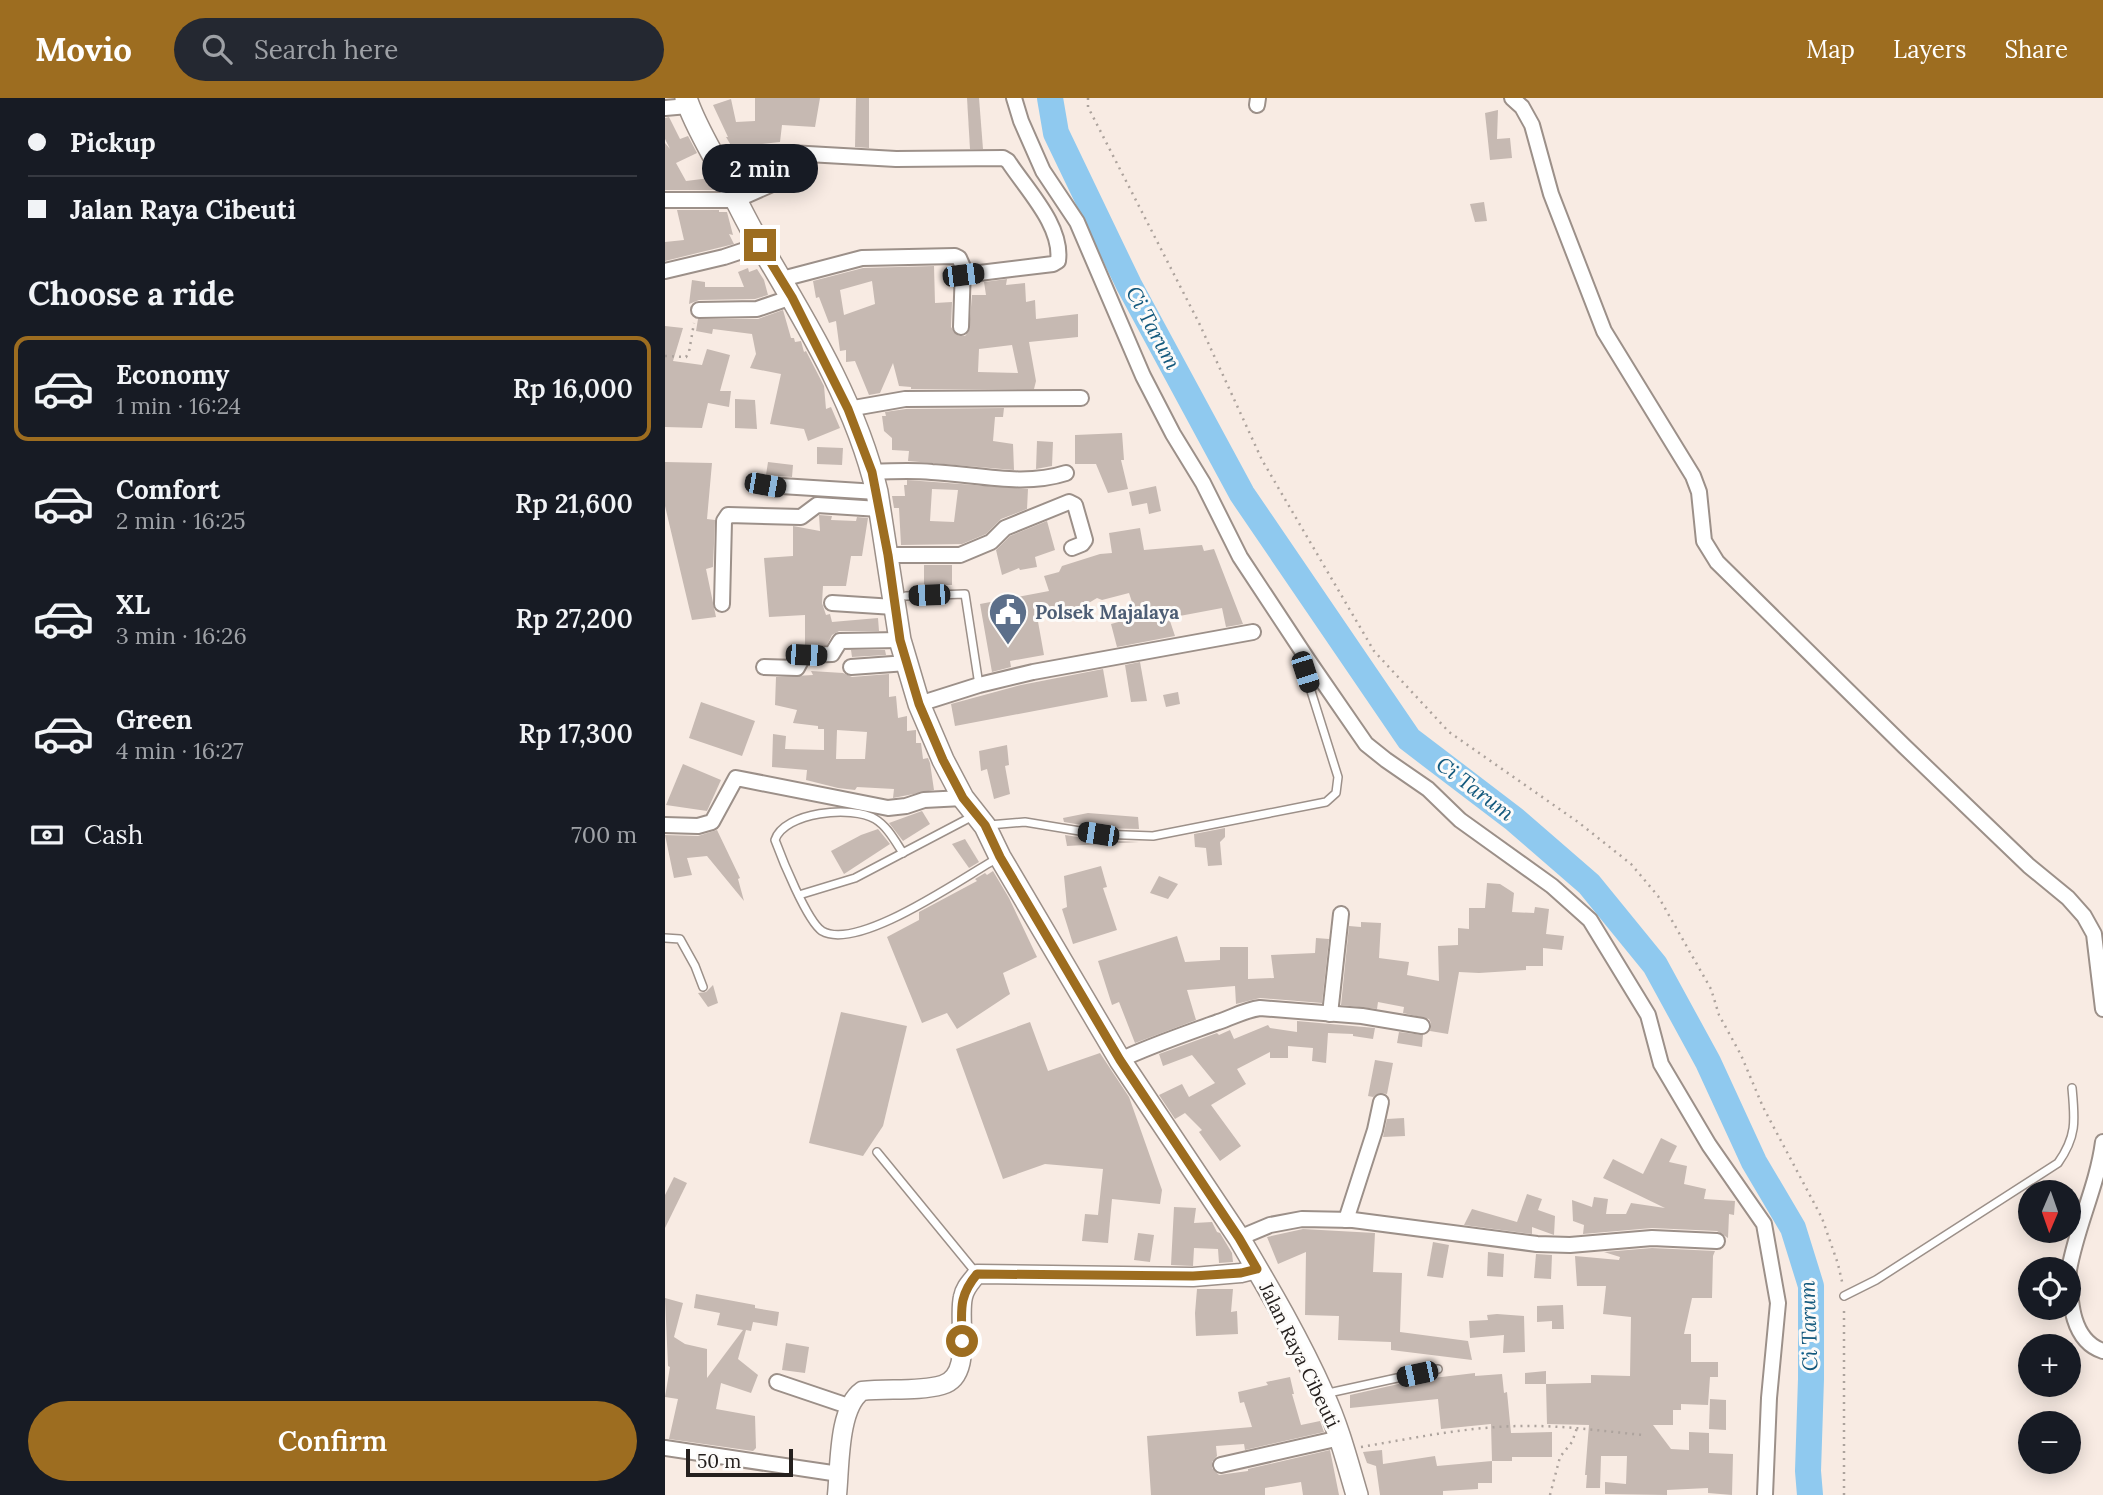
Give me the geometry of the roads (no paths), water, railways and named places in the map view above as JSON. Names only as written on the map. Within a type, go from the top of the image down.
[{"type":"main road","name":"Jalan Raya Cibeuti","points":[[687,102],[760,245],[787,288],[848,409],[876,491],[898,599],[900,640],[919,704],[943,760],[1120,1060],[1239,1238],[1295,1336],[1324,1395],[1357,1495]]},
{"type":"street","points":[[1014,98],[1043,171],[1077,222],[1143,376],[1173,434],[1203,483],[1240,557],[1366,744],[1427,789],[1459,820],[1552,886],[1590,920],[1648,1016],[1661,1064],[1709,1145],[1764,1224],[1778,1303],[1769,1398],[1765,1495]]},
{"type":"street","points":[[1512,98],[1522,107],[1532,125],[1551,194],[1604,331],[1693,476],[1699,492],[1704,541],[1708,549],[1717,562],[1904,746],[2084,916],[2094,934],[2103,1009]]},
{"type":"street","points":[[665,108],[687,102]]},
{"type":"street","points":[[665,200],[736,200],[788,177],[790,171],[787,158],[790,153],[896,159],[1006,159],[1049,220],[1059,259],[1053,264],[963,275]]},
{"type":"street","points":[[665,271],[760,245]]},
{"type":"street","points":[[699,310],[757,309],[787,288],[862,258],[943,255],[959,258],[963,275],[961,327]]},
{"type":"street","points":[[848,409],[905,399],[1081,398]]},
{"type":"street","points":[[722,604],[724,521],[727,516],[801,517],[817,505],[876,491],[931,471],[1024,479],[1051,478],[1066,473]]},
{"type":"street","points":[[765,485],[876,491]]},
{"type":"street","points":[[888,555],[960,555],[992,542],[1005,528],[1069,502],[1075,505],[1085,540],[1072,548]]},
{"type":"street","points":[[832,603],[898,599]]},
{"type":"street","points":[[919,704],[979,685],[1253,632]]},
{"type":"street","points":[[764,667],[797,668],[804,655],[834,653],[840,641],[900,640]]},
{"type":"street","points":[[851,667],[907,663]]},
{"type":"street","points":[[665,825],[698,826],[712,822],[736,778],[888,808],[899,808],[924,800],[975,813]]},
{"type":"street","points":[[1330,1014],[1341,914]]},
{"type":"street","points":[[1120,1060],[1152,1045],[1253,1009],[1330,1014],[1422,1027]]},
{"type":"street","points":[[1346,1220],[1375,1130],[1381,1102]]},
{"type":"street","points":[[2072,1257],[2101,1172],[2103,1142]]},
{"type":"street","points":[[1239,1238],[1270,1225],[1302,1219],[1346,1220],[1537,1244],[1570,1245],[1652,1238],[1717,1241]]},
{"type":"street","points":[[837,1495],[848,1406],[854,1396],[862,1391],[927,1388],[946,1384],[957,1375],[962,1362],[962,1299],[966,1287],[977,1274],[1193,1276],[1241,1273],[1257,1269]]},
{"type":"street","points":[[2076,1320],[2083,1338],[2091,1347],[2103,1351]]},
{"type":"street","points":[[777,1382],[848,1406]]},
{"type":"street","points":[[1221,1465],[1342,1444]]},
{"type":"street","points":[[665,1448],[839,1474]]},
{"type":"lane","points":[[898,599],[965,594],[979,685]]},
{"type":"lane","points":[[799,895],[855,878],[975,813],[1098,834],[1153,836],[1326,802],[1336,793],[1338,777],[1305,672]]},
{"type":"lane","points":[[903,853],[889,832],[877,820],[862,812],[838,811],[810,817],[783,827],[775,841],[815,925],[828,934],[847,935],[872,929],[1000,857]]},
{"type":"lane","points":[[665,938],[677,938],[681,941],[703,987]]},
{"type":"lane","points":[[1844,1296],[1876,1280],[2058,1163],[2067,1150],[2075,1126],[2072,1088]]},
{"type":"lane","points":[[877,1152],[977,1274]]},
{"type":"lane","points":[[1324,1395],[1437,1369]]},
{"type":"waterway","name":"Ci Tarum","points":[[1050,98],[1056,133],[1129,285],[1242,494],[1409,739],[1514,819],[1589,884],[1655,965],[1708,1062],[1754,1162],[1793,1228],[1811,1286],[1808,1471],[1810,1495]]},
{"type":"place","name":"Polsek Majalaya","points":[[1008,646]]}]
